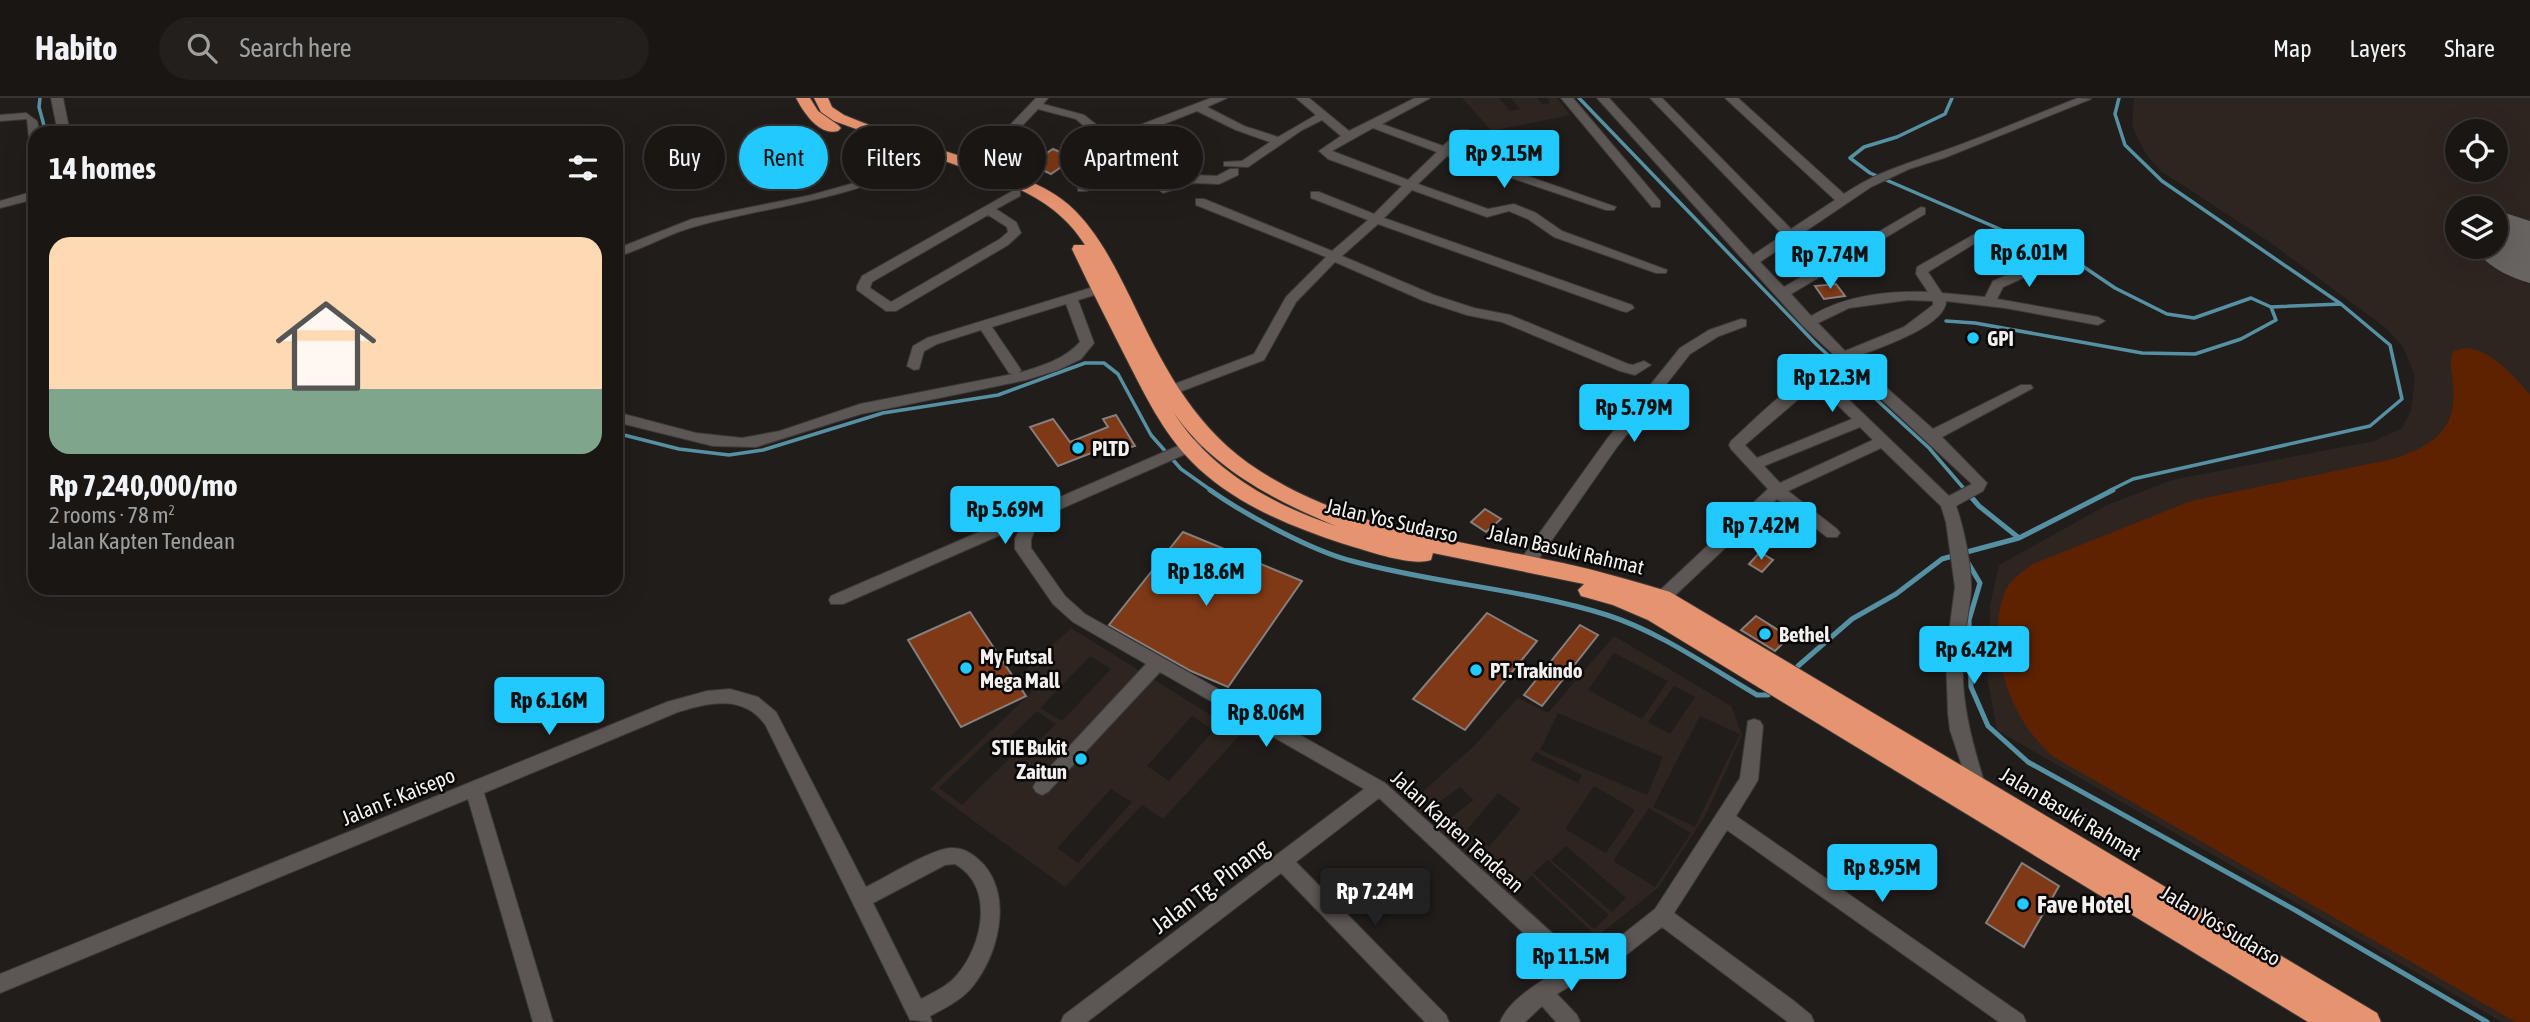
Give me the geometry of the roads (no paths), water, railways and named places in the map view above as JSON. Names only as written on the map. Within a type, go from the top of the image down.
[{"type":"highway","name":"Jalan Yos Sudarso","points":[[803,98],[807,109],[826,125],[842,131]]},
{"type":"highway","name":"Jalan Basuki Rahmat","points":[[821,98],[826,109],[839,118],[959,165]]},
{"type":"highway","name":"Jalan Yos Sudarso","points":[[1008,189],[1047,210],[1062,224],[1079,247],[1168,418],[1190,446],[1212,467],[1255,497],[1320,530],[1387,549],[1596,584],[1656,614],[2333,1022]]},
{"type":"highway","name":"Jalan Basuki Rahmat","points":[[1032,189],[1071,215],[1087,235],[1169,391],[1190,446],[1331,516],[1409,538],[1527,563],[1596,584],[1662,598],[2367,1022]]},
{"type":"street","points":[[57,98],[63,126]]},
{"type":"street","points":[[1150,126],[1221,98]]},
{"type":"street","points":[[1424,98],[1348,136],[1326,149],[1326,153],[1487,213],[1505,207],[1517,209],[1558,234],[1661,270]]},
{"type":"street","points":[[1567,98],[1656,204]]},
{"type":"street","points":[[1603,98],[1808,323],[1977,478],[1980,485],[1951,502]]},
{"type":"street","points":[[1656,98],[1789,234]]},
{"type":"street","points":[[1731,98],[1843,200]]},
{"type":"street","points":[[1307,99],[1322,116],[1348,136]]},
{"type":"street","points":[[1752,261],[1789,234],[1883,176],[2085,99]]},
{"type":"street","points":[[1015,126],[1038,101],[1080,117],[1091,126]]},
{"type":"street","points":[[1199,108],[1240,128],[1279,141]]},
{"type":"street","points":[[1203,179],[1219,180],[1231,168],[1244,165],[1322,116]]},
{"type":"street","points":[[0,118],[29,118],[31,126]]},
{"type":"street","points":[[1372,124],[1610,207]]},
{"type":"street","points":[[1169,391],[1256,359],[1291,300],[1333,256],[1376,219],[1464,132]]},
{"type":"street","points":[[623,250],[681,226],[842,189]]},
{"type":"street","points":[[989,210],[1014,228],[1015,233],[1004,242],[891,309],[864,290],[867,279],[1016,193]]},
{"type":"street","points":[[1315,195],[1627,308]]},
{"type":"street","points":[[4,206],[28,197]]},
{"type":"street","points":[[1200,202],[1429,298],[1472,312],[1505,318],[1625,368],[1635,370],[1643,365]]},
{"type":"street","points":[[1782,294],[1921,211]]},
{"type":"street","points":[[1843,357],[1921,323],[1935,312],[1940,306],[1940,298],[1922,274],[1922,270],[1973,239]]},
{"type":"street","points":[[1989,302],[1998,284],[2053,260]]},
{"type":"street","points":[[914,366],[915,353],[924,345],[983,324],[1100,289]]},
{"type":"street","points":[[623,420],[690,435],[742,443],[859,410],[1006,381],[1073,358],[1084,351],[1087,343],[1070,298]]},
{"type":"street","points":[[1808,323],[1848,304],[1891,298],[1989,302],[2098,321]]},
{"type":"street","points":[[1527,563],[1604,454],[1685,351],[1714,333],[1741,323]]},
{"type":"street","points":[[983,324],[1014,370]]},
{"type":"street","points":[[1832,533],[1790,503],[1736,445],[1799,389],[1816,378],[1821,378],[1951,502],[1960,557],[1960,612],[1954,656],[1959,730],[1983,810]]},
{"type":"street","points":[[1932,436],[2026,388]]},
{"type":"street","points":[[1753,465],[1863,420]]},
{"type":"street","points":[[1662,598],[1777,490],[1884,440]]},
{"type":"street","points":[[837,600],[1190,446]]},
{"type":"street","name":"Jalan Kapten Tendean","points":[[1034,513],[1023,540],[1023,549],[1052,591],[1079,618],[1156,665],[1379,788],[1578,970]]},
{"type":"street","points":[[1042,787],[1156,665]]},
{"type":"street","name":"Jalan F. Kaisepo","points":[[0,984],[673,707],[714,695],[743,699],[764,709],[781,735],[920,1017]]},
{"type":"street","points":[[1510,1022],[1542,992],[1578,970],[1610,956],[1662,915],[1751,777],[1750,756],[1754,726]]},
{"type":"street","name":"Jalan Tg. Pinang","points":[[1071,1022],[1379,788]]},
{"type":"street","points":[[474,789],[542,1021]]},
{"type":"street","points":[[1725,819],[2016,1022]]},
{"type":"street","points":[[862,900],[940,858],[954,854],[964,858],[982,875],[988,890],[992,916],[985,940],[969,976],[920,1017]]},
{"type":"street","points":[[1283,862],[1438,1022]]},
{"type":"street","points":[[1662,915],[1715,958],[1762,989],[1804,1022]]},
{"type":"street","points":[[1542,992],[1570,1022]]},
{"type":"waterway","points":[[40,98],[39,107],[44,126]]},
{"type":"waterway","points":[[1579,98],[1817,345],[1929,448],[1966,491]]},
{"type":"waterway","points":[[1952,98],[1945,114],[1897,137],[1864,147],[1850,158],[1870,173],[2078,263],[2115,288],[2167,314],[2194,318],[2251,298],[2271,307]]},
{"type":"waterway","points":[[2119,98],[2115,114],[2125,145],[2162,181],[2341,304]]},
{"type":"waterway","points":[[2109,491],[2133,479],[2370,426],[2402,399],[2390,345],[2341,304]]},
{"type":"waterway","points":[[2271,307],[2341,304]]},
{"type":"waterway","points":[[1946,321],[1975,323],[2142,353],[2195,354],[2241,339],[2276,320],[2271,307]]},
{"type":"waterway","points":[[623,435],[679,449],[729,455],[763,450],[883,413],[998,395],[1085,363],[1104,363],[1118,374],[1151,435],[1181,469],[1212,491]]},
{"type":"waterway","points":[[1210,490],[1279,531],[1336,556],[1384,569],[1576,606],[1627,622],[1684,651],[1757,695],[1768,695]]},
{"type":"waterway","points":[[1965,490],[1979,506],[2019,538]]},
{"type":"waterway","points":[[2019,538],[2113,490]]},
{"type":"waterway","points":[[1963,553],[2019,538]]},
{"type":"waterway","points":[[1798,666],[1852,619],[1896,594],[1942,559],[1956,555]]},
{"type":"waterway","points":[[1967,561],[1980,583],[1969,620],[1971,687],[1988,726],[2028,762],[2295,910],[2487,1022]]},
{"type":"place","name":"GPI","points":[[1973,338]]},
{"type":"place","name":"PLTD","points":[[1078,448]]},
{"type":"place","name":"Bethel","points":[[1765,634]]},
{"type":"place","name":"My Futsal Mega Mall","points":[[966,668]]},
{"type":"place","name":"PT. Trakindo","points":[[1476,670]]},
{"type":"place","name":"STIE Bukit Zaitun","points":[[1081,759]]},
{"type":"place","name":"Fave Hotel","points":[[2023,904]]}]
